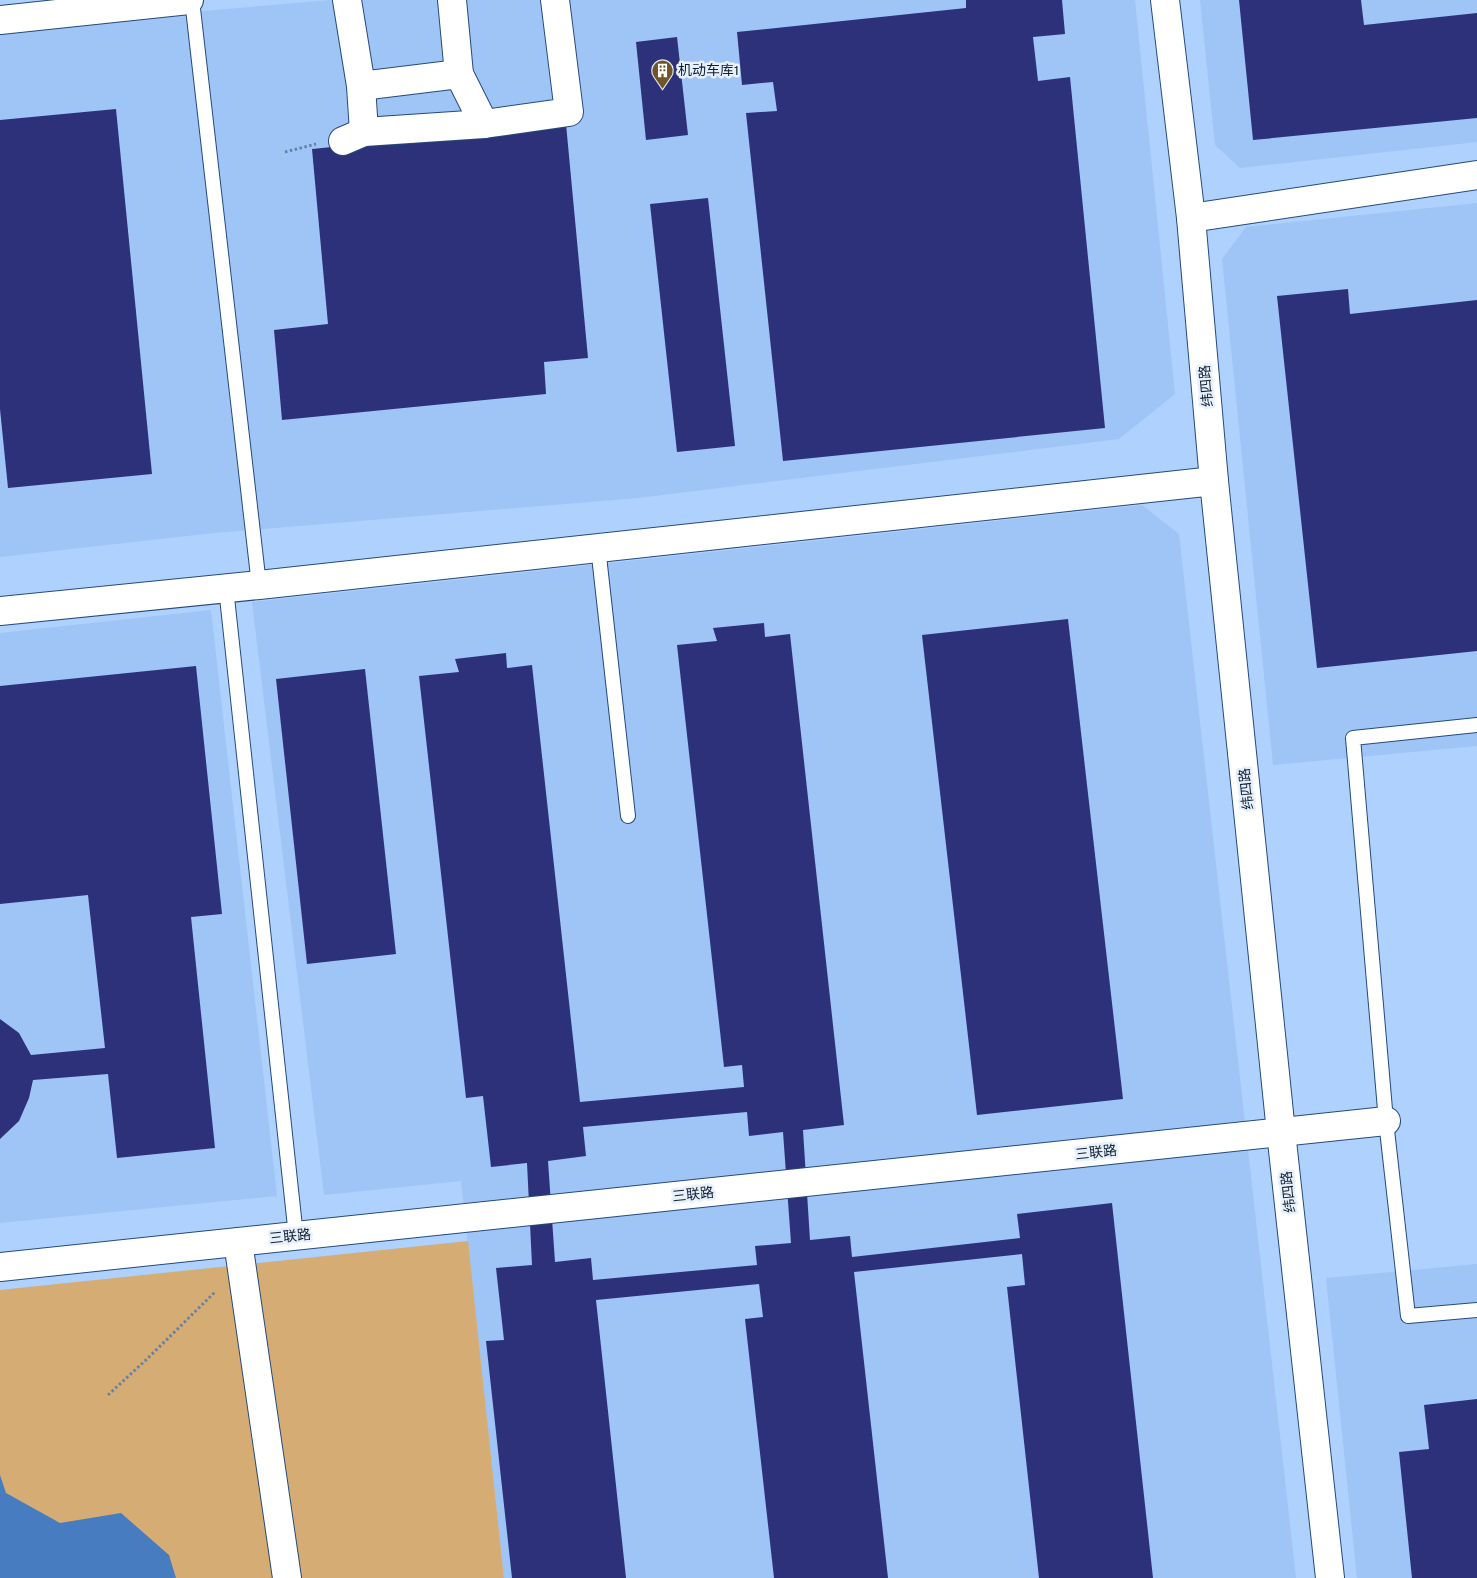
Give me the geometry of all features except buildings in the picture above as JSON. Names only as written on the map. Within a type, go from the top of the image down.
[{"type":"street","points":[[0,20],[190,0]]},
{"type":"street","points":[[346,0],[361,86],[353,137],[484,124],[569,112],[555,0]]},
{"type":"street","points":[[452,0],[460,74],[484,124]]},
{"type":"street","name":"纬四路","points":[[1165,0],[1191,218],[1214,480],[1281,1132],[1330,1578]]},
{"type":"street","points":[[361,86],[460,74]]},
{"type":"street","points":[[1191,218],[1477,175]]},
{"type":"street","points":[[0,611],[259,585],[1214,480]]},
{"type":"street","name":"三联路","points":[[0,1267],[1386,1121]]},
{"type":"street","points":[[238,1242],[287,1578]]},
{"type":"lane","points":[[190,0],[259,585]]},
{"type":"lane","points":[[598,548],[628,816]]},
{"type":"lane","points":[[226,588],[296,1236]]},
{"type":"lane","points":[[1477,725],[1354,738],[1386,1121],[1408,1316],[1477,1310]]},
{"type":"path","points":[[108,1395],[215,1292]]},
{"type":"shaded area","points":[[330,0],[1135,0],[1175,394],[1119,439],[638,498],[214,533],[0,557],[0,33],[168,14]]},
{"type":"shaded area","points":[[1200,0],[1477,0],[1477,142],[1240,168],[1215,145]]},
{"type":"shaded area","points":[[1477,203],[1477,746],[1273,765],[1222,259],[1246,227]]},
{"type":"shaded area","points":[[1142,505],[1179,534],[1296,1578],[504,1578],[461,1181],[324,1195],[252,602]]},
{"type":"shaded area","points":[[211,610],[277,1196],[0,1223],[0,633]]},
{"type":"shaded area","points":[[468,1241],[504,1578],[0,1578],[0,1290]]},
{"type":"shaded area","points":[[1477,1264],[1477,1578],[1357,1578],[1326,1278]]},
{"type":"shaded area","points":[[0,1475],[6,1493],[60,1523],[121,1513],[169,1555],[176,1578],[0,1578]]},
{"type":"place","name":"机动车库1","points":[[662,89]]}]
